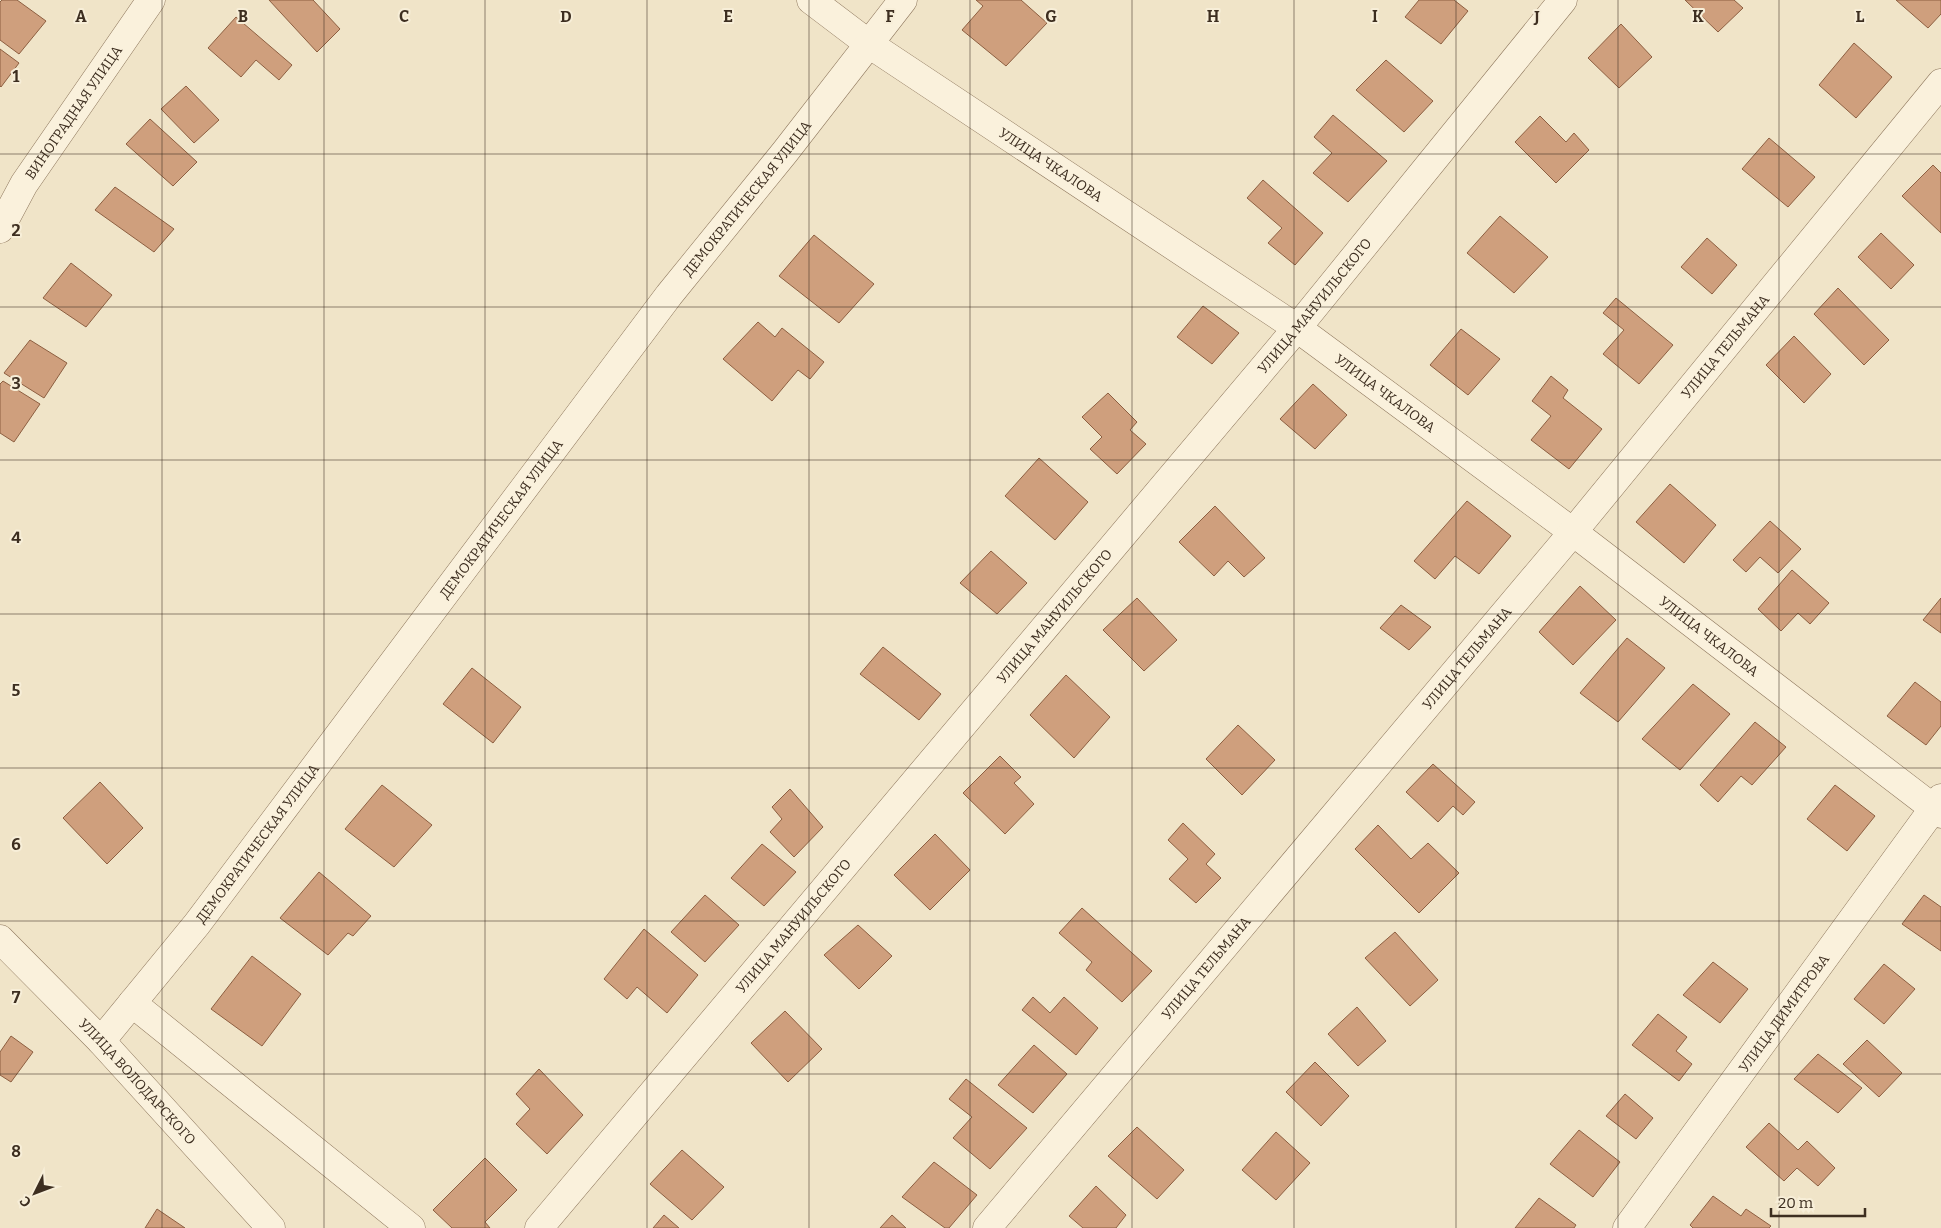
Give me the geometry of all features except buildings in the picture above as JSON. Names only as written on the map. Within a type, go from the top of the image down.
[{"type":"street","name":"ВИНОГРАДНАЯ УЛИЦА","points":[[0,229],[24,184],[151,0]]},
{"type":"street","name":"УЛИЦА ЧКАЛОВА","points":[[811,0],[869,44],[1297,328],[1573,532],[1939,807]]},
{"type":"street","name":"ДЕМОКРАТИЧЕСКАЯ УЛИЦА","points":[[101,1041],[203,916],[669,295],[903,0]]},
{"type":"street","name":"УЛИЦА МАНУИЛЬСКОГО","points":[[539,1228],[1297,328],[1563,0]]},
{"type":"street","name":"УЛИЦА ТЕЛЬМАНА","points":[[987,1228],[1573,532],[1941,83]]},
{"type":"street","name":"УЛИЦА ДИМИТРОВА","points":[[1627,1228],[1939,807]]},
{"type":"street","name":"УЛИЦА ВОЛОДАРСКОГО","points":[[0,939],[101,1041],[271,1228]]},
{"type":"street","points":[[132,1003],[410,1228]]}]
